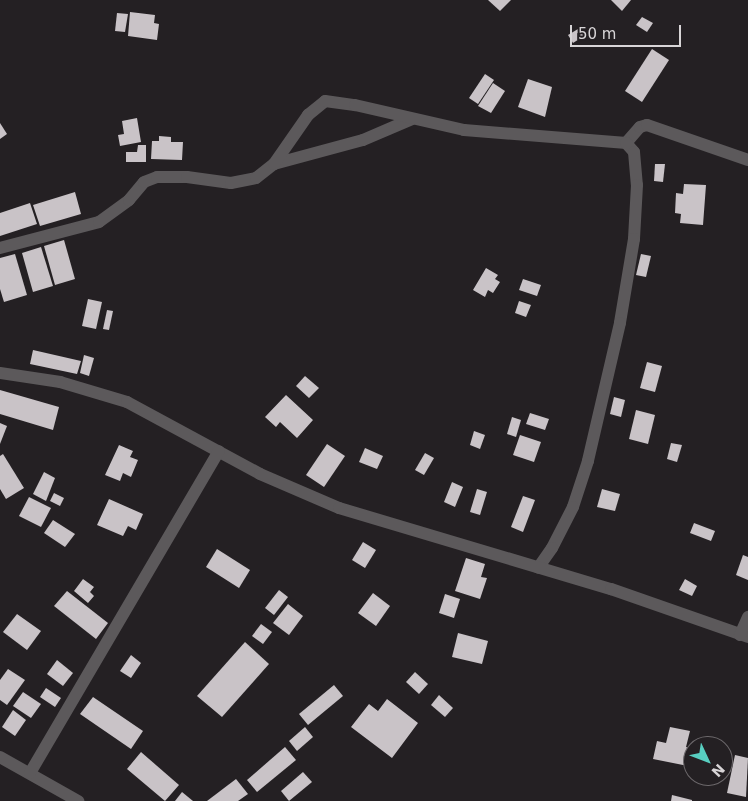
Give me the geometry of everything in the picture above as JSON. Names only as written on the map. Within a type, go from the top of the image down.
[{"type":"street","points":[[0,248],[100,222],[129,200],[144,182],[156,177],[187,177],[231,184],[256,178],[274,164],[308,115],[325,101],[355,105],[412,119],[492,133],[626,143],[634,152],[637,186],[634,239],[620,323],[588,461],[573,507],[552,548],[538,568]]},
{"type":"street","points":[[274,164],[362,140],[412,119]]},
{"type":"street","points":[[626,143],[640,127],[647,125],[748,160]]},
{"type":"street","points":[[0,373],[60,382],[127,402],[290,489],[339,508],[538,568],[744,636],[748,616]]},
{"type":"street","points":[[30,773],[219,451]]},
{"type":"street","points":[[0,757],[78,801]]},
{"type":"building","points":[[488,0],[511,0],[500,11]]},
{"type":"building","points":[[611,0],[631,0],[622,11]]},
{"type":"building","points":[[130,12],[155,15],[154,23],[159,24],[157,40],[128,36]]},
{"type":"building","points":[[117,13],[128,14],[125,32],[115,31]]},
{"type":"building","points":[[642,17],[653,23],[647,32],[636,25]]},
{"type":"building","points":[[583,26],[587,34],[573,43],[568,35]]},
{"type":"building","points":[[652,49],[669,60],[642,102],[625,91]]},
{"type":"building","points":[[485,74],[494,80],[478,104],[469,98]]},
{"type":"building","points":[[528,79],[552,87],[545,117],[518,107]]},
{"type":"building","points":[[493,83],[505,91],[491,113],[478,106]]},
{"type":"building","points":[[137,118],[141,142],[120,146],[118,135],[124,134],[122,121]]},
{"type":"building","points":[[0,123],[7,134],[0,139]]},
{"type":"building","points":[[159,136],[171,137],[171,142],[183,142],[182,160],[151,159],[152,141],[159,141]]},
{"type":"building","points":[[138,145],[146,145],[146,162],[126,162],[126,152],[137,152]]},
{"type":"building","points":[[655,164],[665,164],[663,182],[654,181]]},
{"type":"building","points":[[684,184],[706,185],[703,225],[680,223],[681,214],[675,213],[676,193],[683,194]]},
{"type":"building","points":[[75,192],[81,214],[40,226],[33,205]]},
{"type":"building","points":[[30,203],[37,224],[0,236],[0,213]]},
{"type":"building","points":[[64,240],[75,279],[55,285],[44,246]]},
{"type":"building","points":[[41,247],[53,286],[33,292],[22,253]]},
{"type":"building","points":[[15,254],[27,295],[4,302],[0,289],[0,258]]},
{"type":"building","points":[[641,254],[651,256],[646,277],[636,275]]},
{"type":"building","points":[[486,268],[498,275],[495,279],[500,282],[493,293],[488,290],[485,297],[473,290]]},
{"type":"building","points":[[523,279],[541,285],[537,296],[519,290]]},
{"type":"building","points":[[88,299],[102,302],[96,329],[82,326]]},
{"type":"building","points":[[519,301],[531,305],[526,317],[515,313]]},
{"type":"building","points":[[107,310],[113,311],[109,330],[103,329]]},
{"type":"building","points":[[33,350],[81,361],[77,374],[30,364]]},
{"type":"building","points":[[84,355],[94,358],[89,376],[80,373]]},
{"type":"building","points":[[647,362],[662,366],[655,392],[640,388]]},
{"type":"building","points":[[305,376],[319,388],[309,398],[296,386]]},
{"type":"building","points":[[0,390],[59,407],[53,430],[0,414]]},
{"type":"building","points":[[286,395],[313,420],[297,438],[280,422],[276,427],[265,417]]},
{"type":"building","points":[[614,397],[625,400],[621,417],[610,414]]},
{"type":"building","points":[[636,410],[655,415],[648,444],[629,439]]},
{"type":"building","points":[[530,413],[549,419],[545,430],[526,424]]},
{"type":"building","points":[[512,417],[521,420],[516,437],[507,434]]},
{"type":"building","points":[[0,423],[7,426],[0,444]]},
{"type":"building","points":[[474,431],[485,435],[480,449],[470,445]]},
{"type":"building","points":[[520,435],[541,442],[534,462],[513,455]]},
{"type":"building","points":[[671,443],[682,445],[677,462],[667,459]]},
{"type":"building","points":[[327,444],[345,456],[324,487],[306,475]]},
{"type":"building","points":[[119,445],[133,451],[130,457],[138,460],[131,477],[123,473],[120,481],[105,475]]},
{"type":"building","points":[[365,448],[383,456],[377,469],[359,462]]},
{"type":"building","points":[[425,453],[434,458],[424,475],[415,470]]},
{"type":"building","points":[[3,454],[24,488],[6,499],[0,489],[0,456]]},
{"type":"building","points":[[44,472],[55,478],[46,501],[33,494]]},
{"type":"building","points":[[452,482],[463,487],[455,507],[444,502]]},
{"type":"building","points":[[477,489],[487,492],[480,515],[470,512]]},
{"type":"building","points":[[602,489],[620,494],[615,511],[597,507]]},
{"type":"building","points":[[54,493],[64,498],[60,506],[50,501]]},
{"type":"building","points":[[523,496],[535,500],[523,532],[511,527]]},
{"type":"building","points":[[29,497],[51,508],[41,527],[19,516]]},
{"type":"building","points":[[109,499],[143,514],[136,530],[128,526],[123,536],[97,525]]},
{"type":"building","points":[[53,520],[75,534],[65,547],[44,533]]},
{"type":"building","points":[[694,523],[715,531],[711,541],[690,533]]},
{"type":"building","points":[[363,542],[376,550],[365,568],[352,560]]},
{"type":"building","points":[[217,549],[250,570],[239,588],[206,567]]},
{"type":"building","points":[[743,555],[748,557],[748,580],[736,575]]},
{"type":"building","points":[[466,558],[485,564],[481,577],[487,578],[480,599],[455,591]]},
{"type":"building","points":[[83,579],[94,587],[90,592],[94,596],[88,603],[74,591]]},
{"type":"building","points":[[685,579],[697,586],[692,596],[679,590]]},
{"type":"building","points":[[279,590],[288,597],[274,615],[265,608]]},
{"type":"building","points":[[67,591],[108,623],[96,639],[54,606]]},
{"type":"building","points":[[373,593],[390,606],[376,626],[358,613]]},
{"type":"building","points":[[445,594],[460,599],[454,618],[439,613]]},
{"type":"building","points":[[288,604],[303,616],[289,635],[273,623]]},
{"type":"building","points":[[17,614],[41,631],[27,650],[3,632]]},
{"type":"building","points":[[261,624],[272,632],[263,644],[252,636]]},
{"type":"building","points":[[458,633],[488,641],[482,664],[452,657]]},
{"type":"building","points":[[245,642],[269,664],[222,717],[197,696]]},
{"type":"building","points":[[131,655],[141,663],[131,678],[120,671]]},
{"type":"building","points":[[57,660],[73,673],[63,686],[47,674]]},
{"type":"building","points":[[8,669],[25,680],[7,705],[0,700],[0,680]]},
{"type":"building","points":[[415,672],[428,684],[419,694],[406,682]]},
{"type":"building","points":[[334,685],[343,696],[308,725],[299,714]]},
{"type":"building","points":[[46,688],[61,698],[55,707],[40,697]]},
{"type":"building","points":[[23,692],[41,704],[31,718],[13,706]]},
{"type":"building","points":[[439,695],[453,708],[445,717],[431,705]]},
{"type":"building","points":[[93,697],[143,731],[131,749],[80,714]]},
{"type":"building","points":[[387,699],[418,723],[392,758],[351,727],[369,704],[378,711]]},
{"type":"building","points":[[13,710],[26,720],[15,736],[2,727]]},
{"type":"building","points":[[305,727],[313,737],[297,751],[289,741]]},
{"type":"building","points":[[670,727],[690,731],[689,736],[683,736],[683,765],[653,759],[657,741],[666,743]]},
{"type":"building","points":[[285,747],[296,760],[257,792],[247,780]]},
{"type":"building","points":[[141,752],[179,785],[165,801],[127,769]]},
{"type":"building","points":[[735,755],[748,758],[746,797],[727,793],[728,786],[733,786]]},
{"type":"building","points":[[303,772],[312,782],[289,801],[281,791]]},
{"type":"building","points":[[236,779],[248,794],[238,801],[207,801]]},
{"type":"building","points":[[182,792],[193,801],[175,801]]},
{"type":"building","points":[[672,795],[692,800],[692,801],[671,801]]}]
